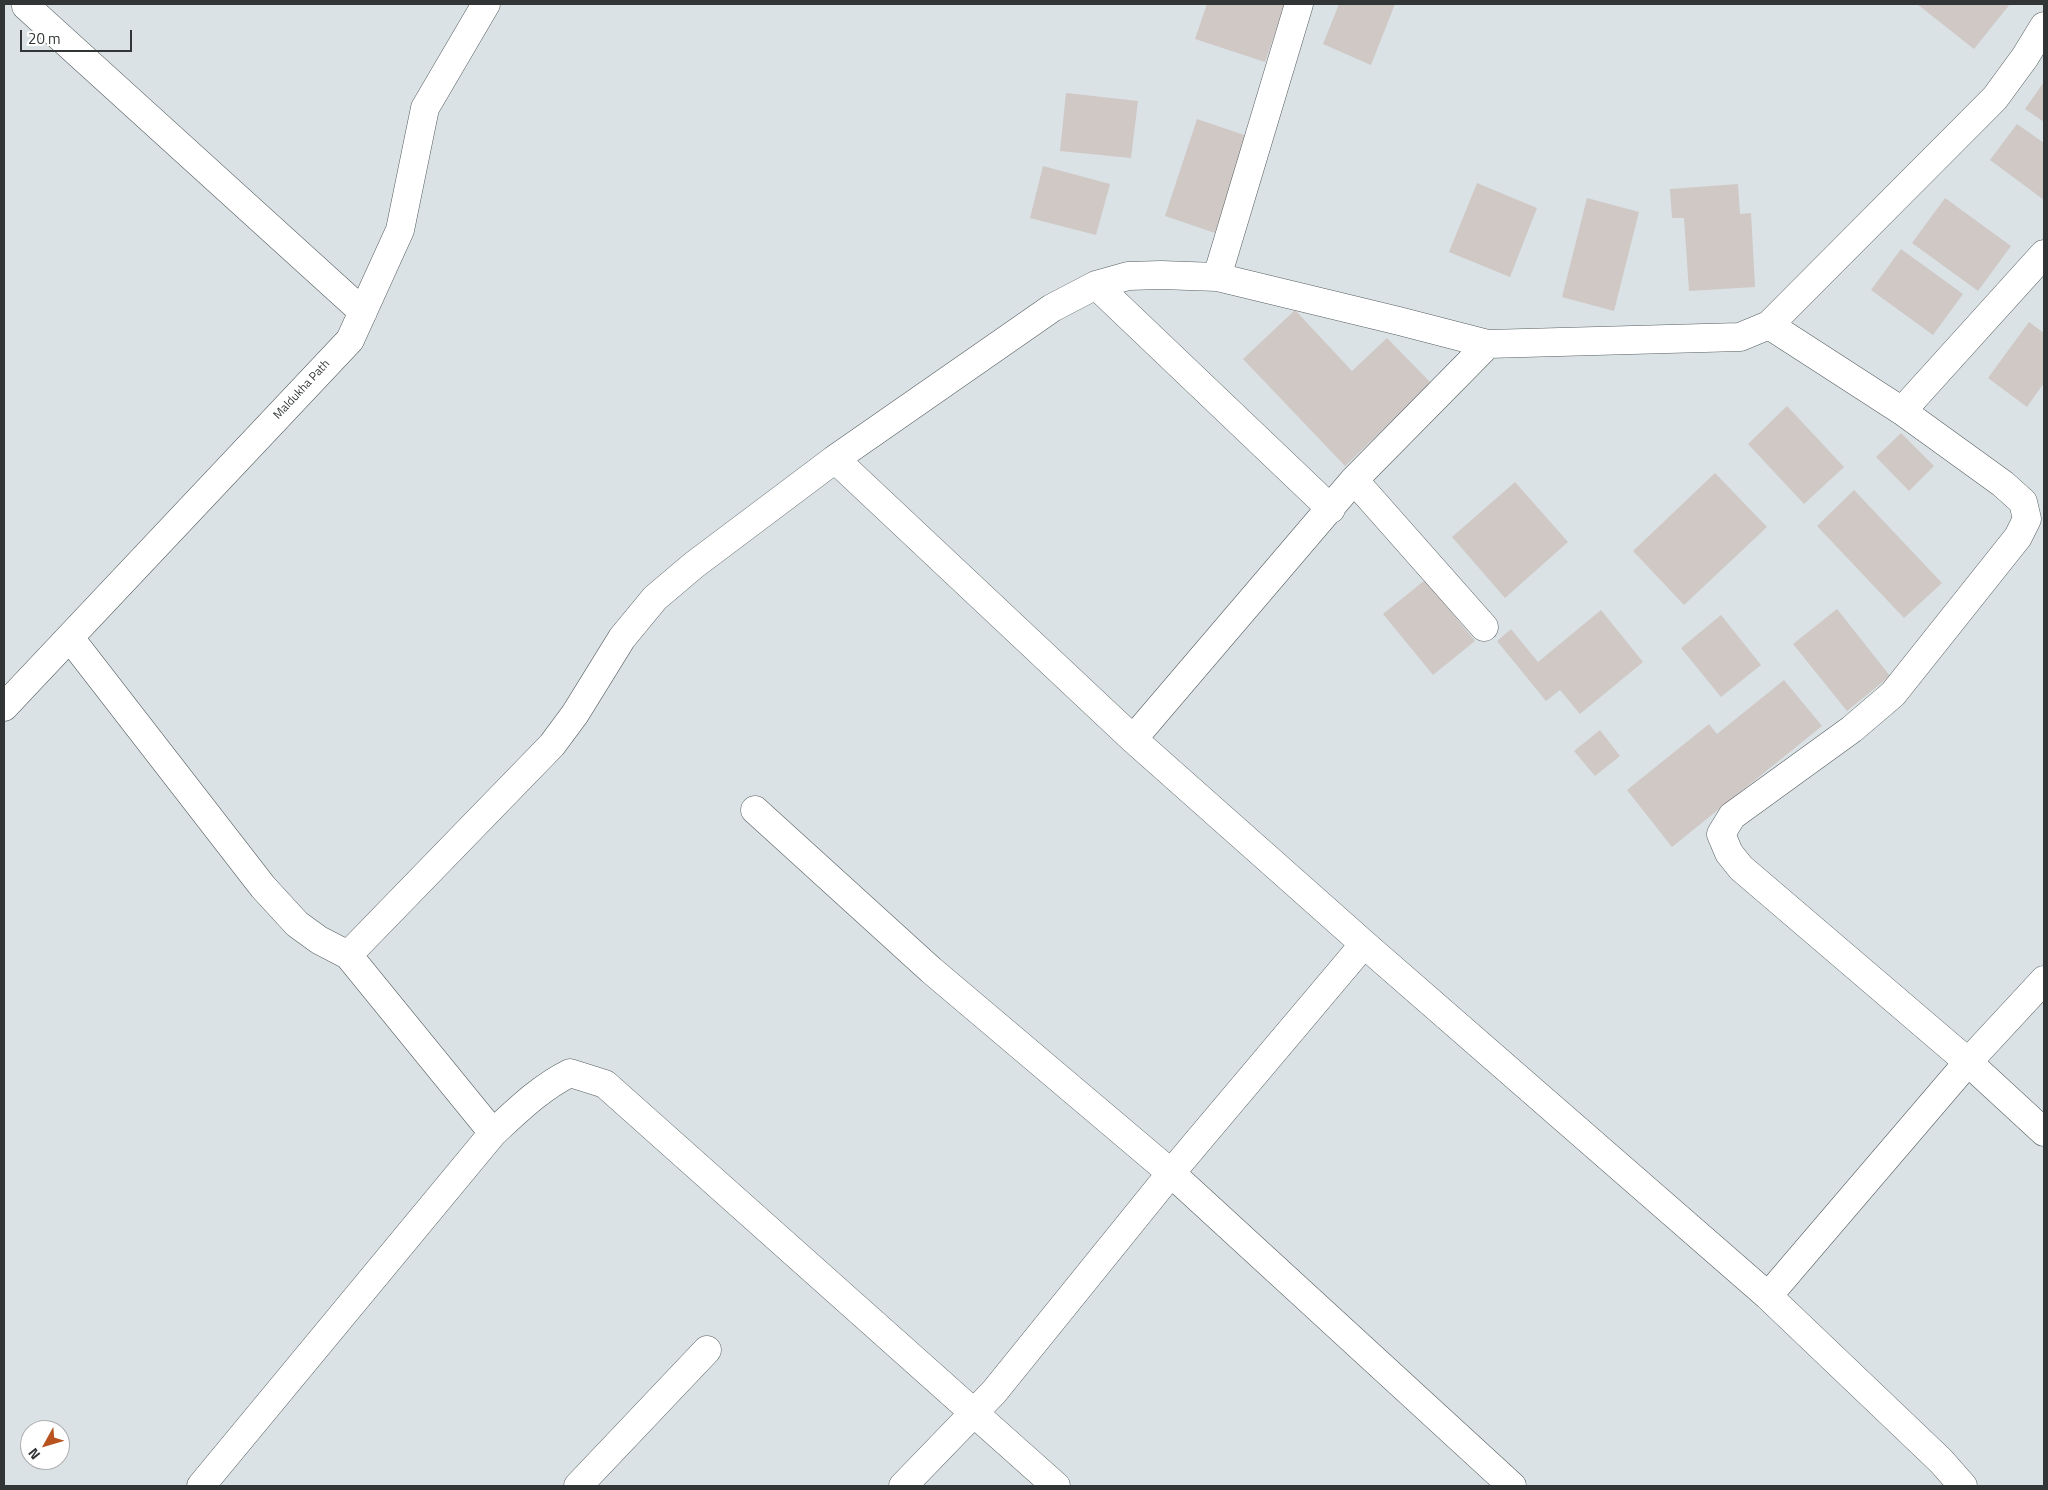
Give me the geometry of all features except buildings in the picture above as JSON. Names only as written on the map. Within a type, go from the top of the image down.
[{"type":"street","name":"Maldukha Path","points":[[4,707],[350,340],[400,230],[425,108],[486,4]]},
{"type":"street","points":[[1217,277],[1299,4]]},
{"type":"street","points":[[26,6],[363,312]]},
{"type":"street","points":[[348,955],[552,745],[576,714],[622,638],[655,598],[694,565],[835,459],[1052,308],[1096,285],[1128,276],[1217,277],[1399,320],[1488,344],[1740,337],[1770,325],[1995,98],[2025,57],[2044,26]]},
{"type":"street","points":[[1902,411],[2044,254]]},
{"type":"street","points":[[1096,285],[1331,509]]},
{"type":"street","points":[[1770,325],[1902,411],[2002,484],[2023,502],[2027,519],[2018,537],[1893,694],[1852,729],[1732,816],[1722,834],[1729,853],[1741,868],[1968,1062],[2044,1132]]},
{"type":"street","points":[[1133,739],[1354,480],[1488,344]]},
{"type":"street","points":[[835,459],[1133,739],[1364,944],[1768,1296],[1941,1461],[1963,1486]]},
{"type":"street","points":[[1354,480],[1484,627]]},
{"type":"street","points":[[70,638],[263,887],[296,924],[348,955],[493,1133]]},
{"type":"street","points":[[755,810],[931,970],[1171,1173],[1512,1486]]},
{"type":"street","points":[[903,1486],[994,1392],[1171,1173],[1364,944]]},
{"type":"street","points":[[1768,1296],[1968,1062],[2044,980]]},
{"type":"street","points":[[201,1486],[493,1133],[533,1096],[552,1082],[570,1073],[605,1084],[1056,1486]]},
{"type":"street","points":[[578,1486],[707,1350]]}]
